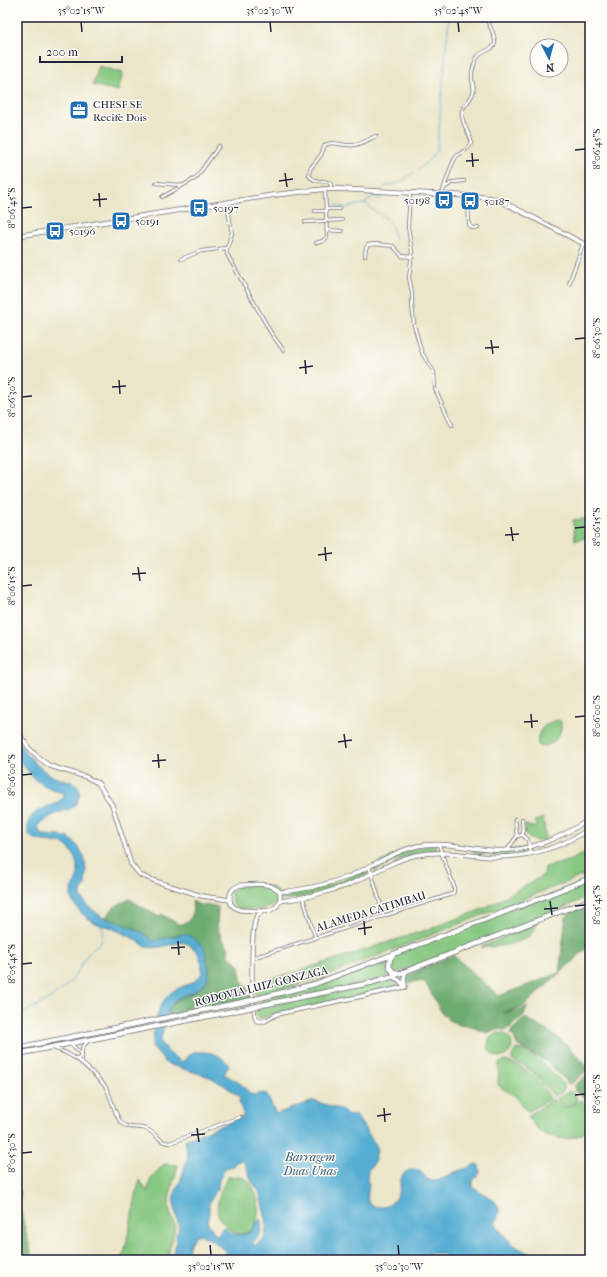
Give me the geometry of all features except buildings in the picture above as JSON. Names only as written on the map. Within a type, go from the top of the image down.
[{"type":"highway","name":"RODOVIA LUIZ GONZAGA","points":[[17,1054],[150,1028],[180,1018],[315,984],[589,879]]},
{"type":"highway","name":"RODOVIA LUIZ GONZAGA","points":[[17,1048],[149,1021],[244,1009],[370,983],[404,972],[590,900]]},
{"type":"highway","points":[[396,953],[390,959],[389,966],[396,973],[404,972]]},
{"type":"main road","points":[[17,236],[274,195],[331,189],[442,194],[497,199],[590,247]]},
{"type":"main road","points":[[17,730],[36,755],[50,766],[86,777],[98,783],[112,805],[131,864],[140,875],[202,896],[230,900]]},
{"type":"main road","points":[[280,892],[311,888],[349,876],[395,853],[420,846],[454,844],[491,850],[529,847],[555,839],[590,819]]},
{"type":"main road","points":[[280,901],[303,898],[339,888],[405,858],[417,855],[453,852],[471,855],[508,857],[530,854],[557,846],[581,835],[590,828]]},
{"type":"main road","points":[[240,885],[270,885],[277,888],[280,892],[280,901],[273,909],[262,911],[236,909],[231,904],[230,900],[232,889],[240,885]]},
{"type":"main road","points":[[250,911],[256,919]]},
{"type":"main road","points":[[262,911],[256,919],[252,958],[252,992],[256,1019],[260,1022],[277,1014],[405,986]]},
{"type":"main road","points":[[404,972],[405,986]]},
{"type":"main road","points":[[390,977],[398,979],[405,986]]},
{"type":"street","points":[[442,194],[451,163],[472,142],[472,139],[464,124],[462,110],[474,92],[471,74],[477,57],[495,45],[494,36],[486,17]]},
{"type":"street","points":[[331,189],[329,182],[316,181],[311,179],[309,175],[310,169],[321,156],[325,146],[329,143],[350,146],[376,136]]},
{"type":"street","points":[[162,197],[196,178],[219,146]]},
{"type":"street","points":[[444,188],[453,182],[464,181]]},
{"type":"street","points":[[156,183],[182,185]]},
{"type":"street","points":[[316,243],[326,240],[327,237],[324,189]]},
{"type":"street","points":[[410,193],[408,227],[412,257],[409,278],[412,292],[414,325],[422,353],[434,372],[435,389],[452,425]]},
{"type":"street","points":[[468,196],[469,225],[472,228],[478,228]]},
{"type":"street","points":[[227,203],[232,233],[227,248],[228,257],[257,309],[284,351]]},
{"type":"street","points":[[315,211],[339,209]]},
{"type":"street","points":[[306,222],[342,220]]},
{"type":"street","points":[[327,230],[342,230]]},
{"type":"street","points":[[366,256],[368,246],[375,244],[394,246],[402,256],[412,257]]},
{"type":"street","points":[[569,284],[583,244]]},
{"type":"street","points":[[181,259],[201,251],[227,248]]},
{"type":"street","points":[[508,849],[517,836],[515,819]]},
{"type":"street","points":[[522,819],[524,835],[528,840],[541,844]]},
{"type":"street","points":[[516,823],[522,822]]},
{"type":"street","points":[[517,836],[524,835]]},
{"type":"street","points":[[555,839],[557,846]]},
{"type":"street","points":[[528,840],[530,854]]},
{"type":"street","points":[[439,844],[441,852]]},
{"type":"street","points":[[471,855],[472,847]]},
{"type":"street","name":"ALAMEDA CATIMBAU","points":[[252,958],[449,895],[454,892],[454,886],[441,852]]},
{"type":"street","points":[[368,867],[372,874],[384,916]]},
{"type":"street","points":[[303,898],[315,937]]},
{"type":"street","points":[[82,1062],[82,1048],[85,1043],[90,1040]]},
{"type":"street","points":[[70,1044],[74,1046],[77,1052],[81,1054]]},
{"type":"street","points":[[50,1048],[59,1050],[82,1062],[108,1091],[117,1115],[123,1124],[126,1126],[148,1129],[164,1142],[170,1142],[240,1117]]},
{"type":"street","points":[[78,1060],[81,1054]]},
{"type":"green space","points":[[99,66],[123,73],[118,91],[93,85]]},
{"type":"green space","points":[[585,519],[587,538],[575,540],[573,520]]},
{"type":"green space","points":[[558,720],[561,722],[561,727],[559,735],[556,739],[545,746],[541,747],[538,745],[538,736],[542,728],[549,723]]},
{"type":"green space","points":[[543,818],[546,840],[538,841],[527,837],[524,830],[525,825],[528,825],[528,827],[532,826],[532,828],[536,827],[535,821]]},
{"type":"green space","points":[[590,833],[590,847],[587,841]]},
{"type":"green space","points":[[435,845],[436,850],[404,857],[375,871],[373,867],[382,861],[404,852]]},
{"type":"green space","points":[[590,847],[590,873],[334,973],[256,996],[256,982],[293,973],[429,929],[483,909],[544,875],[545,867],[575,858]]},
{"type":"green space","points":[[528,848],[528,852],[509,854],[506,856],[473,853],[473,851],[490,852]]},
{"type":"green space","points":[[366,870],[368,875],[336,887],[304,897],[281,900],[281,894],[309,891],[327,886]]},
{"type":"green space","points":[[590,880],[590,896],[495,938],[396,973],[389,964],[390,960],[397,953]]},
{"type":"green space","points":[[260,885],[270,887],[279,893],[279,901],[271,907],[240,909],[232,903],[231,892],[235,888],[241,886]]},
{"type":"green space","points":[[129,899],[159,917],[161,914],[180,925],[188,921],[192,916],[192,901],[202,906],[210,905],[218,907],[217,926],[222,939],[228,947],[229,956],[240,966],[242,981],[247,987],[251,998],[169,1016],[169,1008],[175,1001],[194,992],[207,981],[206,956],[179,935],[154,941],[133,928],[105,918],[114,907]]},
{"type":"green space","points":[[590,904],[590,945],[525,1005],[503,1013],[528,1007],[523,1016],[507,1030],[495,1029],[488,1033],[472,1027],[459,1025],[449,1020],[442,1013],[425,982],[418,981],[408,983],[405,980],[405,978],[417,971],[453,955],[499,996],[559,973],[566,917],[571,912]]},
{"type":"green space","points":[[537,924],[531,934],[519,941],[500,946],[481,947]]},
{"type":"green space","points":[[387,960],[387,970],[394,975],[369,982],[263,1004],[261,999],[337,978]]},
{"type":"green space","points":[[391,980],[398,982],[399,987],[282,1012],[260,1019],[257,1017],[256,1008]]},
{"type":"green space","points":[[525,1018],[556,1036],[568,1046],[587,1066],[586,1071],[571,1084],[569,1084],[547,1062],[517,1045],[511,1034],[512,1030]]},
{"type":"green space","points":[[500,1033],[509,1036],[512,1045],[509,1054],[500,1057],[491,1054],[488,1045],[491,1036]]},
{"type":"green space","points":[[516,1049],[529,1053],[548,1068],[564,1084],[564,1089],[561,1093],[554,1096],[537,1076],[526,1067],[512,1060],[512,1056]]},
{"type":"green space","points":[[503,1061],[517,1065],[530,1073],[546,1091],[549,1097],[548,1100],[529,1111],[525,1109],[516,1097],[498,1085],[499,1063]]},
{"type":"green space","points":[[590,1072],[590,1102],[575,1091],[574,1086]]},
{"type":"green space","points":[[570,1091],[575,1095],[577,1100],[568,1106],[560,1104],[558,1102],[558,1098]]},
{"type":"green space","points":[[553,1099],[563,1107],[569,1107],[581,1100],[590,1106],[590,1129],[567,1139],[556,1138],[541,1132],[528,1116]]},
{"type":"green space","points":[[164,1164],[178,1165],[169,1198],[169,1208],[175,1227],[167,1260],[121,1260],[125,1250],[140,1180],[147,1192],[151,1178]]},
{"type":"green space","points":[[227,1177],[243,1178],[249,1182],[256,1196],[258,1214],[256,1222],[252,1229],[246,1233],[239,1234],[233,1232],[219,1218],[217,1206],[218,1200]]},
{"type":"green space","points":[[17,1182],[20,1194],[19,1204],[31,1252],[29,1260],[17,1260]]},
{"type":"water","name":"Barragem Duas Unas","points":[[17,740],[28,756],[48,774],[74,783],[79,788],[79,797],[73,807],[51,816],[38,827],[39,831],[44,835],[69,838],[78,846],[84,856],[86,870],[85,886],[81,892],[81,897],[88,906],[102,917],[140,931],[154,941],[186,934],[204,947],[209,970],[207,981],[195,991],[176,999],[169,1008],[160,1042],[169,1053],[182,1062],[193,1052],[209,1053],[221,1057],[229,1065],[224,1074],[241,1084],[252,1095],[266,1093],[276,1114],[313,1101],[341,1109],[348,1116],[355,1114],[376,1145],[377,1150],[373,1165],[368,1170],[367,1181],[369,1184],[367,1199],[373,1206],[383,1207],[391,1204],[398,1194],[402,1176],[411,1169],[418,1170],[429,1180],[435,1181],[475,1164],[479,1165],[480,1173],[473,1180],[473,1187],[490,1197],[497,1205],[499,1209],[495,1222],[500,1230],[518,1248],[551,1260],[449,1260],[443,1254],[433,1253],[421,1256],[419,1260],[228,1260],[225,1250],[199,1234],[195,1236],[190,1243],[185,1260],[171,1260],[171,1256],[177,1241],[176,1235],[179,1228],[173,1198],[182,1177],[188,1156],[185,1140],[244,1116],[239,1102],[240,1097],[210,1077],[167,1064],[152,1047],[155,1025],[162,1003],[172,992],[200,977],[202,967],[200,959],[195,950],[186,943],[183,942],[153,948],[148,947],[107,926],[101,926],[86,917],[78,909],[71,897],[78,874],[73,853],[63,844],[34,839],[28,832],[30,819],[34,814],[39,810],[61,800],[64,795],[35,780],[17,757]],"holes":[[[241,1160],[243,1161],[252,1182],[259,1191],[267,1222],[266,1237],[254,1246],[253,1242],[261,1232],[260,1219],[252,1230],[238,1235],[231,1233],[224,1227],[216,1235],[207,1222],[209,1203],[218,1188],[219,1180],[224,1170]]]},
{"type":"waterway","points":[[384,187],[397,183],[415,172],[426,163],[437,149],[449,17]]},
{"type":"waterway","points":[[382,197],[378,199],[375,196],[367,201],[366,204],[386,218],[392,226],[395,239]]},
{"type":"waterway","points":[[336,205],[346,208],[366,204]]},
{"type":"waterway","points":[[17,1015],[46,1000],[68,985],[88,954],[102,940],[102,925]]},
{"type":"place","name":"CHESF SE Recife Dois","points":[[79,110]]},
{"type":"place","name":"50198","points":[[444,200]]},
{"type":"place","name":"50187","points":[[470,201]]},
{"type":"place","name":"50197","points":[[199,208]]},
{"type":"place","name":"50191","points":[[121,221]]},
{"type":"place","name":"50196","points":[[55,231]]}]
